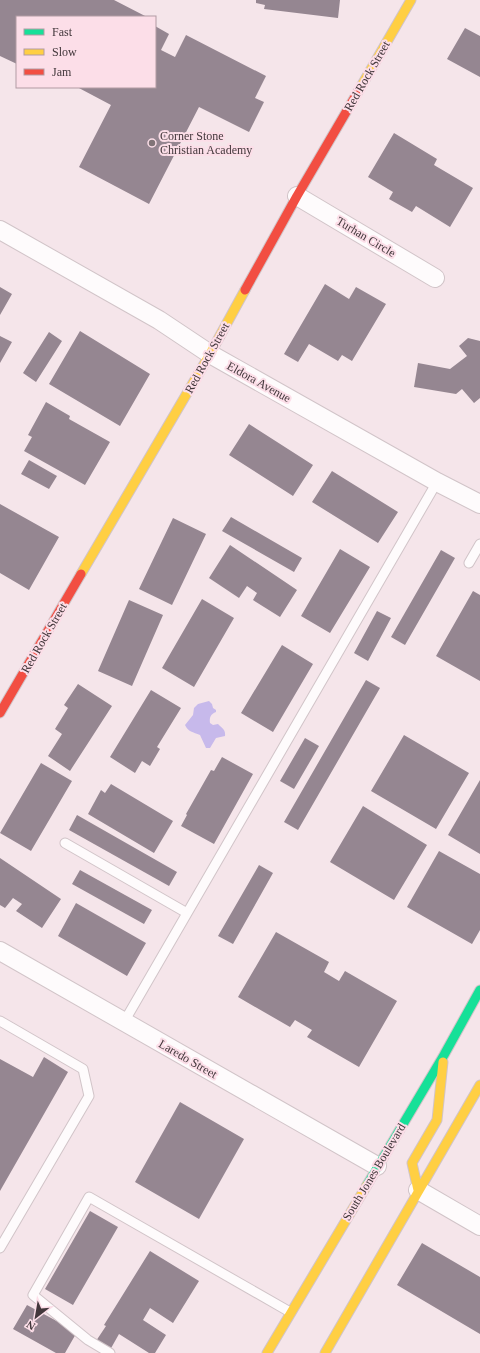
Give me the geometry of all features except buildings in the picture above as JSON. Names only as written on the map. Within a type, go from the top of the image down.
[{"type":"main road","name":"Red Rock Street","points":[[0,713],[210,354],[297,196],[410,0]]},
{"type":"main road","name":"South Jones Boulevard","points":[[266,1353],[444,1054],[480,990]]},
{"type":"main road","points":[[418,1190],[412,1162],[437,1120],[444,1054]]},
{"type":"main road","points":[[325,1353],[480,1085]]},
{"type":"street","name":"Turhan Circle","points":[[297,196],[435,278]]},
{"type":"street","name":"Eldora Avenue","points":[[0,230],[159,320],[210,354],[437,482],[480,504]]},
{"type":"street","name":"Laredo Street","points":[[0,951],[377,1166]]},
{"type":"street","points":[[418,1190],[480,1226]]},
{"type":"lane","points":[[124,1022],[437,482]]},
{"type":"lane","points":[[469,563],[480,544]]},
{"type":"lane","points":[[65,843],[187,913]]},
{"type":"lane","points":[[0,1021],[83,1069],[89,1096],[0,1248]]},
{"type":"lane","points":[[110,1353],[88,1340],[33,1295],[89,1197],[290,1312]]},
{"type":"shaded area","points":[[209,701],[216,710],[216,712],[211,716],[210,723],[213,725],[218,724],[225,732],[225,736],[216,738],[210,748],[206,748],[200,735],[189,730],[185,725],[193,715],[194,708],[198,704]]},
{"type":"traffic: fast","points":[[367,1185],[444,1055],[480,990]]},
{"type":"traffic: slow","points":[[359,90],[411,0]]},
{"type":"traffic: slow","points":[[81,574],[210,354],[245,290]]},
{"type":"traffic: slow","points":[[418,1190],[412,1163],[437,1120],[443,1062]]},
{"type":"traffic: slow","points":[[325,1353],[480,1085]]},
{"type":"traffic: slow","points":[[267,1353],[367,1185]]},
{"type":"traffic: jam","points":[[245,290],[297,196],[359,90]]},
{"type":"traffic: jam","points":[[0,713],[81,574]]},
{"type":"place","name":"Corner Stone Christian Academy","points":[[152,143]]}]
